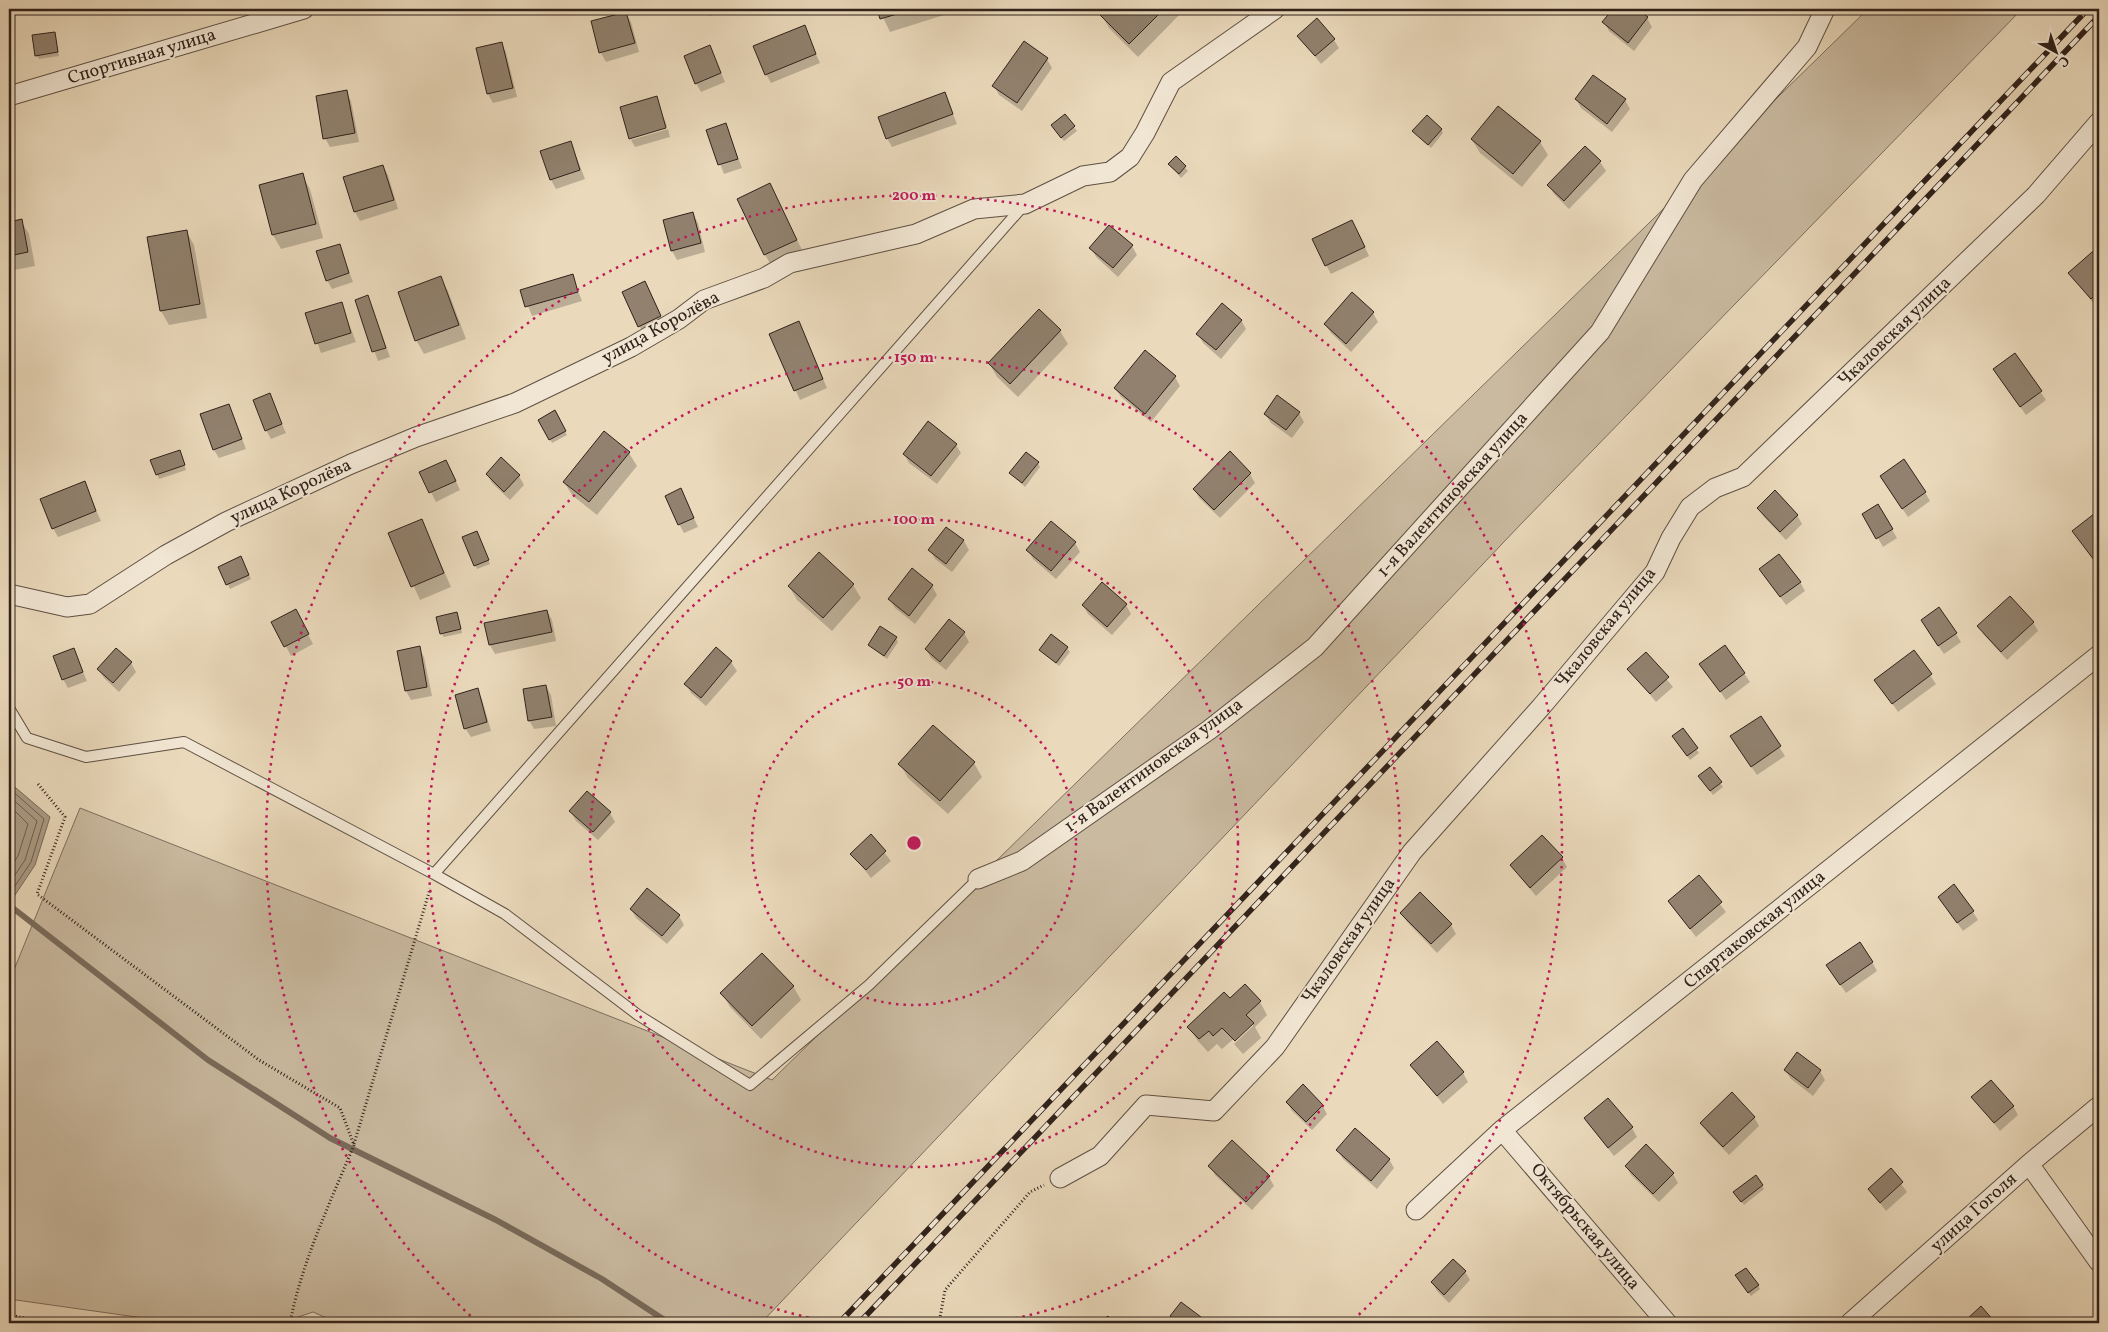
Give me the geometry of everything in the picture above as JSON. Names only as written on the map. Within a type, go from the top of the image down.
[{"type":"street","name":"Спортивная улица","points":[[9,96],[304,9]]},
{"type":"street","name":"улица Королёва","points":[[9,594],[67,607],[90,604],[166,555],[226,522],[351,464],[416,438],[515,403],[631,347],[679,320],[704,300],[764,278],[790,263],[916,234],[974,209],[1024,204],[1082,176],[1110,172],[1130,157],[1145,133],[1170,82],[1275,9]]},
{"type":"street","name":"1-я Валентиновская улица","points":[[978,879],[1022,861],[1208,730],[1315,647],[1600,332],[1693,180],[1807,47],[1824,9]]},
{"type":"street","name":"Чкаловская улица","points":[[1060,1178],[1100,1156],[1146,1105],[1214,1111],[1275,1047],[1412,852],[1541,707],[1655,572],[1671,538],[1690,507],[1715,488],[1744,477],[2036,195],[2099,122]]},
{"type":"street","name":"Спартаковская улица","points":[[1416,1210],[1502,1130],[2099,656]]},
{"type":"street","name":"улица Гоголя","points":[[1850,1323],[2029,1164],[2099,1106]]},
{"type":"street","name":"Октябрьская улица","points":[[1502,1130],[1667,1323]]},
{"type":"street","points":[[2029,1164],[2099,1262]]},
{"type":"lane","points":[[434,874],[1024,204]]},
{"type":"lane","points":[[9,708],[27,738],[86,757],[184,742],[434,874],[505,914],[638,1015],[750,1085],[869,985],[978,879]]},
{"type":"path","points":[[38,784],[65,817],[37,894],[260,1060],[340,1108],[354,1145]]},
{"type":"path","points":[[290,1323],[295,1296],[313,1243],[354,1145],[434,874]]},
{"type":"path","points":[[939,1323],[945,1290],[1030,1192],[1060,1178]]},
{"type":"path","points":[[9,1315],[52,1323]]},
{"type":"shaded area","points":[[1868,9],[2022,9],[1521,524],[761,1323],[338,1323],[313,1312],[280,1323],[179,1323],[9,1299],[9,982],[80,808],[772,1080]]},
{"type":"water","points":[[9,782],[50,817],[35,865],[9,904]]},
{"type":"building","points":[[877,9],[914,9],[880,19]]},
{"type":"building","points":[[1104,9],[1164,9],[1129,44],[1099,14]]},
{"type":"building","points":[[1613,9],[1637,9],[1648,17],[1628,43],[1602,22]]},
{"type":"building","points":[[626,12],[635,43],[599,53],[591,21]]},
{"type":"building","points":[[1317,18],[1335,39],[1315,56],[1297,36]]},
{"type":"building","points":[[805,25],[816,54],[765,75],[753,46]]},
{"type":"building","points":[[55,32],[58,52],[35,56],[32,35]]},
{"type":"building","points":[[1024,41],[1048,58],[1017,103],[992,86]]},
{"type":"building","points":[[502,42],[513,88],[487,94],[476,48]]},
{"type":"building","points":[[710,45],[721,73],[695,84],[684,56]]},
{"type":"building","points":[[1593,75],[1626,99],[1607,124],[1575,99]]},
{"type":"building","points":[[347,90],[355,133],[323,139],[316,96]]},
{"type":"building","points":[[945,92],[953,114],[886,139],[878,117]]},
{"type":"building","points":[[657,96],[666,128],[629,139],[620,107]]},
{"type":"building","points":[[1498,106],[1541,141],[1513,174],[1471,139]]},
{"type":"building","points":[[1065,114],[1075,126],[1061,138],[1051,125]]},
{"type":"building","points":[[1427,115],[1442,129],[1428,145],[1412,131]]},
{"type":"building","points":[[726,123],[738,159],[718,165],[706,130]]},
{"type":"building","points":[[571,141],[580,170],[550,180],[540,151]]},
{"type":"building","points":[[1585,146],[1601,161],[1564,201],[1547,185]]},
{"type":"building","points":[[1176,156],[1186,166],[1179,174],[1168,164]]},
{"type":"building","points":[[383,165],[394,200],[354,212],[343,177]]},
{"type":"building","points":[[303,173],[316,224],[272,235],[259,185]]},
{"type":"building","points":[[770,183],[797,240],[764,255],[737,199]]},
{"type":"building","points":[[693,212],[701,243],[671,251],[663,220]]},
{"type":"building","points":[[22,219],[28,252],[9,256],[9,222]]},
{"type":"building","points":[[1352,220],[1365,247],[1325,266],[1312,239]]},
{"type":"building","points":[[1109,225],[1133,245],[1113,268],[1089,248]]},
{"type":"building","points":[[187,230],[200,304],[160,311],[147,237]]},
{"type":"building","points":[[340,244],[349,273],[326,281],[316,251]]},
{"type":"building","points":[[2099,246],[2099,291],[2091,299],[2068,273]]},
{"type":"building","points":[[573,274],[578,292],[525,307],[520,290]]},
{"type":"building","points":[[441,276],[459,325],[415,341],[398,292]]},
{"type":"building","points":[[645,281],[661,316],[638,327],[622,292]]},
{"type":"building","points":[[1352,292],[1374,312],[1346,344],[1324,324]]},
{"type":"building","points":[[368,295],[386,348],[372,352],[355,300]]},
{"type":"building","points":[[342,302],[351,333],[315,344],[305,313]]},
{"type":"building","points":[[1222,303],[1242,320],[1216,350],[1196,334]]},
{"type":"building","points":[[1039,309],[1061,330],[1010,384],[988,363]]},
{"type":"building","points":[[799,321],[823,379],[794,391],[769,334]]},
{"type":"building","points":[[1145,350],[1176,376],[1145,414],[1114,388]]},
{"type":"building","points":[[2015,353],[2042,391],[2020,407],[1993,369]]},
{"type":"building","points":[[270,393],[282,424],[265,431],[253,400]]},
{"type":"building","points":[[1277,395],[1300,412],[1286,430],[1264,414]]},
{"type":"building","points":[[229,404],[242,439],[213,450],[200,414]]},
{"type":"building","points":[[555,410],[566,431],[549,440],[538,420]]},
{"type":"building","points":[[928,421],[957,444],[931,476],[903,454]]},
{"type":"building","points":[[604,431],[630,452],[589,502],[563,482]]},
{"type":"building","points":[[180,450],[185,465],[156,475],[150,460]]},
{"type":"building","points":[[1230,451],[1251,473],[1214,510],[1193,489]]},
{"type":"building","points":[[1026,452],[1039,462],[1022,483],[1009,473]]},
{"type":"building","points":[[501,457],[520,475],[504,492],[486,474]]},
{"type":"building","points":[[1904,459],[1926,492],[1902,509],[1880,476]]},
{"type":"building","points":[[446,460],[456,481],[429,493],[419,472]]},
{"type":"building","points":[[85,481],[96,511],[52,529],[40,499]]},
{"type":"building","points":[[681,488],[694,518],[678,525],[665,496]]},
{"type":"building","points":[[1775,490],[1798,515],[1780,532],[1757,508]]},
{"type":"building","points":[[1878,504],[1893,529],[1876,539],[1862,514]]},
{"type":"building","points":[[2099,510],[2099,556],[2094,560],[2072,531]]},
{"type":"building","points":[[422,519],[444,573],[411,587],[388,533]]},
{"type":"building","points":[[1051,521],[1076,542],[1051,571],[1026,550]]},
{"type":"building","points":[[946,527],[964,540],[946,564],[928,550]]},
{"type":"building","points":[[477,531],[489,560],[474,566],[462,537]]},
{"type":"building","points":[[819,552],[854,584],[823,618],[788,586]]},
{"type":"building","points":[[1779,554],[1801,582],[1780,597],[1759,569]]},
{"type":"building","points":[[241,556],[249,575],[226,585],[218,567]]},
{"type":"building","points":[[912,568],[933,585],[909,616],[888,599]]},
{"type":"building","points":[[1102,582],[1127,604],[1107,627],[1082,605]]},
{"type":"building","points":[[2010,596],[2034,622],[2001,652],[1977,626]]},
{"type":"building","points":[[1939,607],[1957,633],[1938,646],[1921,620]]},
{"type":"building","points":[[296,609],[309,634],[284,647],[271,622]]},
{"type":"building","points":[[547,610],[552,632],[489,645],[484,623]]},
{"type":"building","points":[[457,612],[461,629],[440,634],[436,617]]},
{"type":"building","points":[[949,619],[965,632],[940,662],[925,649]]},
{"type":"building","points":[[880,626],[897,637],[884,656],[868,645]]},
{"type":"building","points":[[1051,634],[1068,647],[1056,663],[1039,650]]},
{"type":"building","points":[[1725,645],[1745,673],[1720,692],[1699,664]]},
{"type":"building","points":[[420,646],[427,687],[405,691],[397,651]]},
{"type":"building","points":[[716,647],[732,661],[701,698],[684,684]]},
{"type":"building","points":[[74,648],[83,672],[62,680],[53,656]]},
{"type":"building","points":[[116,648],[132,662],[113,683],[97,669]]},
{"type":"building","points":[[1914,650],[1932,674],[1892,704],[1874,680]]},
{"type":"building","points":[[1646,652],[1669,677],[1650,694],[1627,669]]},
{"type":"building","points":[[546,685],[552,717],[528,721],[523,689]]},
{"type":"building","points":[[478,688],[487,722],[464,729],[455,695]]},
{"type":"building","points":[[1761,716],[1781,746],[1751,767],[1730,736]]},
{"type":"building","points":[[933,725],[975,762],[940,801],[898,764]]},
{"type":"building","points":[[1683,728],[1698,748],[1687,756],[1672,736]]},
{"type":"building","points":[[1710,767],[1722,782],[1710,791],[1698,776]]},
{"type":"building","points":[[587,791],[611,812],[593,832],[569,811]]},
{"type":"building","points":[[871,834],[886,851],[866,870],[850,854]]},
{"type":"building","points":[[1542,835],[1563,857],[1530,888],[1510,865]]},
{"type":"building","points":[[1699,875],[1722,902],[1690,929],[1668,901]]},
{"type":"building","points":[[1954,884],[1974,911],[1957,923],[1938,897]]},
{"type":"building","points":[[647,888],[680,915],[662,936],[630,909]]},
{"type":"building","points":[[1420,892],[1452,924],[1431,944],[1400,913]]},
{"type":"building","points":[[1860,942],[1873,962],[1840,985],[1826,965]]},
{"type":"building","points":[[762,953],[794,986],[752,1026],[720,993]]},
{"type":"building","points":[[1245,984],[1261,1001],[1246,1015],[1254,1023],[1235,1041],[1222,1028],[1213,1036],[1209,1031],[1199,1039],[1187,1027],[1224,992],[1230,998]]},
{"type":"building","points":[[1437,1041],[1464,1072],[1437,1096],[1410,1065]]},
{"type":"building","points":[[1797,1052],[1821,1070],[1808,1088],[1784,1070]]},
{"type":"building","points":[[1991,1080],[2014,1106],[1994,1123],[1971,1097]]},
{"type":"building","points":[[1303,1084],[1323,1105],[1306,1122],[1286,1102]]},
{"type":"building","points":[[1732,1092],[1755,1117],[1723,1147],[1700,1123]]},
{"type":"building","points":[[1608,1098],[1633,1127],[1608,1148],[1584,1118]]},
{"type":"building","points":[[1355,1128],[1390,1159],[1371,1181],[1336,1150]]},
{"type":"building","points":[[1232,1140],[1270,1176],[1246,1202],[1208,1166]]},
{"type":"building","points":[[1646,1144],[1674,1173],[1653,1194],[1625,1166]]},
{"type":"building","points":[[1891,1168],[1903,1182],[1880,1203],[1868,1189]]},
{"type":"building","points":[[1756,1175],[1763,1185],[1741,1202],[1733,1192]]},
{"type":"building","points":[[1453,1259],[1466,1271],[1444,1295],[1431,1282]]},
{"type":"building","points":[[1746,1268],[1759,1285],[1748,1293],[1735,1275]]},
{"type":"building","points":[[1181,1302],[1209,1323],[1179,1323],[1170,1316]]},
{"type":"building","points":[[1981,1306],[1994,1321],[1991,1323],[1969,1323],[1966,1320]]},
{"type":"building","points":[[1108,1316],[1114,1323],[1099,1323]]},
{"type":"waterway","points":[[9,905],[208,1060],[330,1138],[496,1220],[602,1279],[669,1323]]},
{"type":"railway","points":[[839,1323],[2088,9]]},
{"type":"railway","points":[[859,1323],[2099,16]]}]
